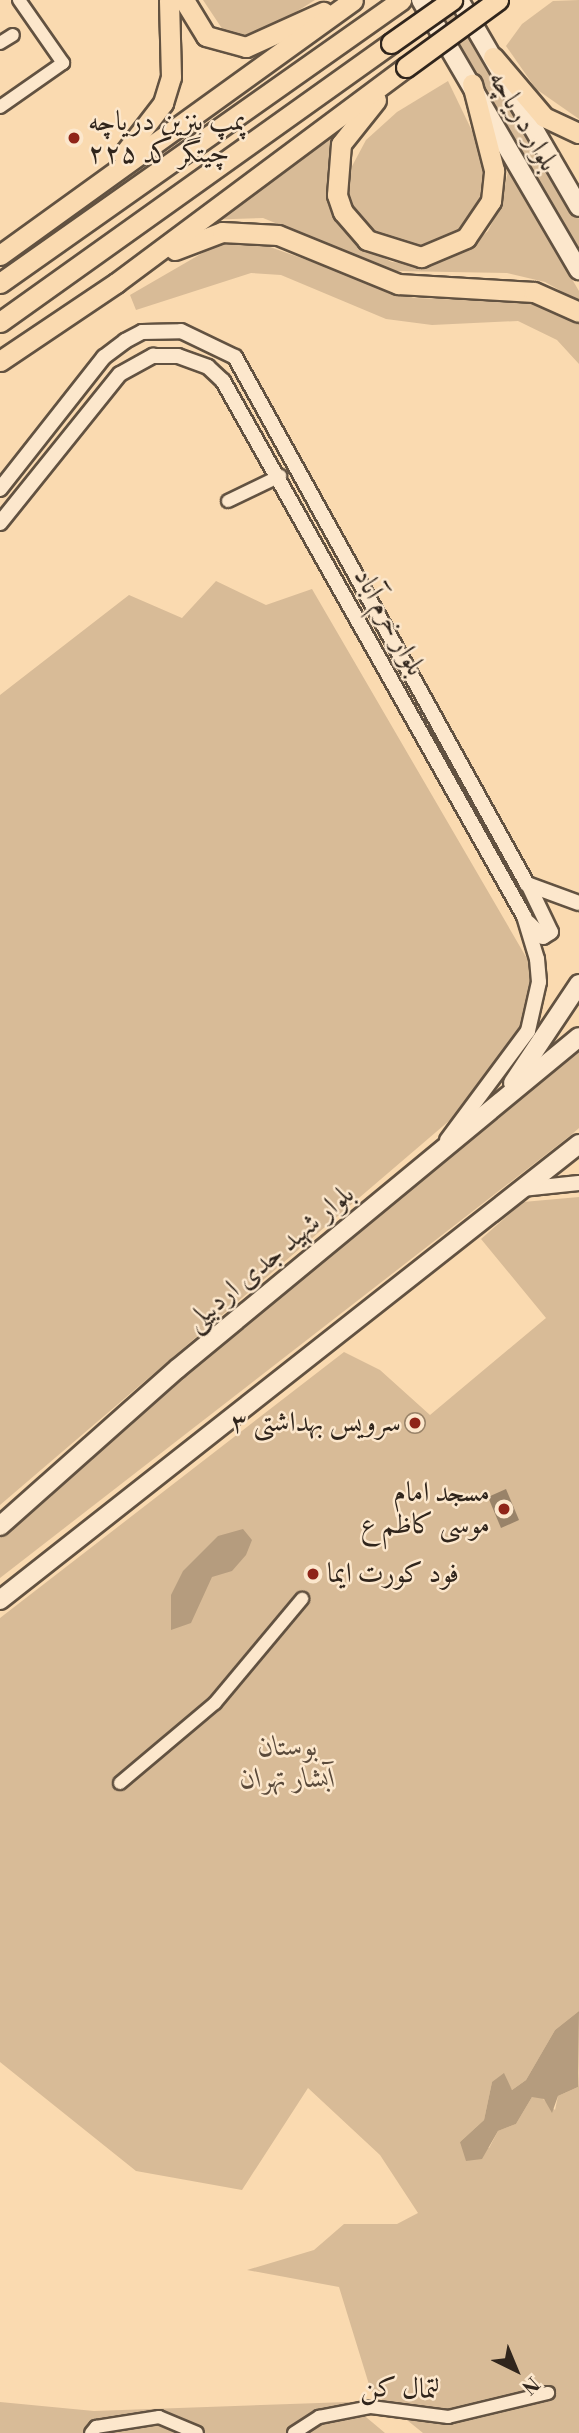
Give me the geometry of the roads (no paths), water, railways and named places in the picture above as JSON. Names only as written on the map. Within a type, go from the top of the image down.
[{"type":"highway","points":[[79,194],[131,147],[163,103],[171,77],[169,0]]},
{"type":"highway","points":[[184,0],[206,36],[246,47],[276,37],[346,0]]},
{"type":"highway","points":[[0,255],[79,194],[289,50],[353,0]]},
{"type":"highway","points":[[0,283],[401,0]]},
{"type":"highway","points":[[0,323],[452,0]]},
{"type":"highway","points":[[0,361],[116,283],[498,0]]},
{"type":"highway","points":[[493,57],[544,117],[579,133]]},
{"type":"highway","points":[[406,67],[351,128],[341,144],[334,179],[343,212],[354,228],[404,256],[454,246],[477,227],[491,201],[494,170],[472,84]]},
{"type":"highway","points":[[116,283],[195,239],[243,231],[278,235],[398,285],[534,292],[579,312]]},
{"type":"main road","name":"بلوار دریاچه","points":[[421,0],[579,270]]},
{"type":"main road","name":"بلوار دریاچه","points":[[458,0],[579,207]]},
{"type":"main road","points":[[487,1115],[536,1054],[579,984]]},
{"type":"main road","name":"بلوار شهید جدی اردبیلی","points":[[0,1527],[177,1369],[579,1037]]},
{"type":"main road","points":[[0,1600],[579,1144]]},
{"type":"street","points":[[0,107],[63,63],[19,0]]},
{"type":"street","points":[[0,43],[13,35]]},
{"type":"street","name":"بلوار خرم آباد","points":[[0,489],[103,357],[142,332],[161,329],[201,336],[235,357],[283,436],[314,501],[551,932],[536,934],[524,916],[280,476],[223,381],[208,367],[178,356],[153,356],[120,374],[0,523]]},
{"type":"street","points":[[228,501],[280,476]]},
{"type":"street","points":[[300,511],[314,501]]},
{"type":"street","points":[[527,884],[579,904]]},
{"type":"street","name":"بلوار خرم آباد","points":[[433,1157],[528,1031],[539,982],[524,916]]},
{"type":"street","points":[[522,1189],[579,1183]]},
{"type":"street","points":[[120,1783],[215,1703],[302,1599]]},
{"type":"street","name":"لتمال کن","points":[[294,2433],[319,2417],[371,2407],[448,2417],[548,2393]]},
{"type":"street","points":[[91,2433],[96,2427],[159,2417],[197,2433]]},
{"type":"place","name":"پمپ بنزین دریاچه چیتگر کد ۲۲۵","points":[[74,138]]},
{"type":"place","name":"سرویس بهداشتی ۳","points":[[415,1423]]},
{"type":"place","name":"مسجد امام موسی کاظم ع","points":[[504,1509]]},
{"type":"place","name":"فود کورت ایما","points":[[313,1574]]},
{"type":"park label","name":"بوستان آبشار تهران","points":[[288,1763]]}]
